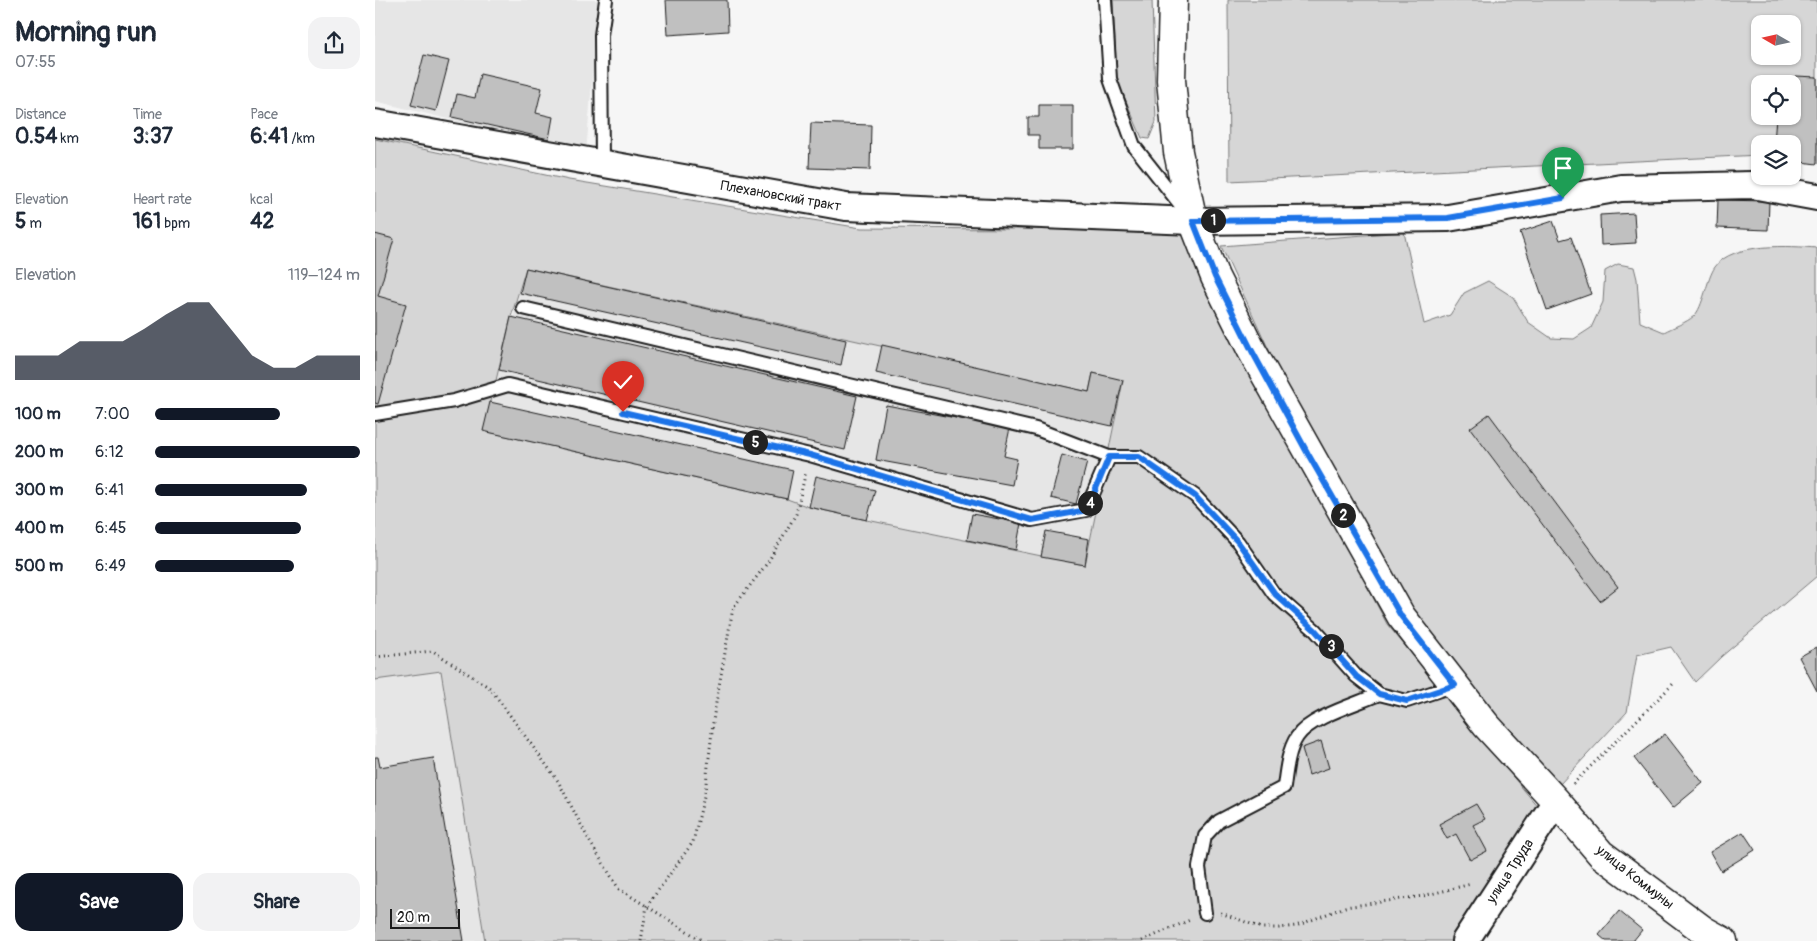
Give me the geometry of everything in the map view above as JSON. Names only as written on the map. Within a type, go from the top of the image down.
[{"type":"main road","name":"улица Коммуны","points":[[1173,0],[1171,80],[1178,152],[1193,221],[1219,285],[1308,454],[1401,616],[1486,725],[1556,800],[1601,854],[1703,930],[1723,941]]},
{"type":"street","name":"Плехановский тракт","points":[[375,123],[846,207],[1193,221],[1448,218],[1621,188],[1752,185],[1817,197]]},
{"type":"street","name":"улица Труда","points":[[1465,941],[1556,800]]},
{"type":"lane","points":[[602,164],[601,35],[606,0]]},
{"type":"lane","points":[[1105,0],[1110,79],[1134,146],[1193,221]]},
{"type":"lane","points":[[523,308],[1035,429],[1109,457],[1139,457],[1195,496],[1238,542],[1275,594],[1315,630],[1356,676],[1379,694],[1407,701],[1455,685]]},
{"type":"lane","points":[[375,414],[454,401],[508,385],[810,455],[1032,520],[1087,510],[1109,457]]},
{"type":"lane","points":[[1205,913],[1199,867],[1205,836],[1219,821],[1284,787],[1286,771],[1297,738],[1311,723],[1379,694]]},
{"type":"path","points":[[641,941],[647,906],[693,842],[705,792],[714,714],[733,608],[768,562],[796,514],[810,455]]},
{"type":"path","points":[[375,657],[433,651],[490,688],[558,781],[590,842],[619,889],[703,941]]},
{"type":"path","points":[[1556,800],[1673,684]]},
{"type":"path","points":[[1142,941],[1213,910],[1262,928],[1279,928],[1297,926],[1345,907],[1423,896],[1474,884]]},
{"type":"shaded area","points":[[375,0],[599,0],[586,153],[375,101]]},
{"type":"shaded area","points":[[1113,0],[1152,0],[1156,122],[1149,139],[1142,138],[1117,80]]},
{"type":"shaded area","points":[[1228,0],[1817,0],[1817,153],[1801,154],[1801,135],[1751,135],[1751,155],[1229,181]]},
{"type":"shaded area","points":[[375,139],[569,180],[861,228],[1180,230],[1387,624],[1538,807],[1451,941],[485,941],[441,671],[375,680]],"holes":[[[526,268],[1089,392],[1093,373],[1123,381],[1085,565],[867,520],[809,507],[787,499],[484,431],[511,317]]]},
{"type":"shaded area","points":[[1404,232],[1424,324],[1450,315],[1464,293],[1488,281],[1513,297],[1528,322],[1551,338],[1574,339],[1591,328],[1603,302],[1605,271],[1618,264],[1634,267],[1637,279],[1640,322],[1664,332],[1694,316],[1700,307],[1712,272],[1723,259],[1734,253],[1763,247],[1817,248],[1817,576],[1722,656],[1695,682],[1671,647],[1637,655],[1627,712],[1559,785],[1479,701],[1409,615],[1316,452],[1221,246]]},
{"type":"shaded area","points":[[526,268],[1089,392],[1093,373],[1123,380],[1085,565],[867,520],[809,507],[787,499],[483,431]]},
{"type":"shaded area","points":[[441,671],[485,941],[375,941],[375,680]]},
{"type":"building","points":[[666,0],[727,0],[728,31],[668,35]]},
{"type":"building","points":[[424,55],[449,61],[436,111],[411,105]]},
{"type":"building","points":[[480,74],[542,88],[536,113],[553,117],[549,139],[452,117],[457,94],[475,98]]},
{"type":"building","points":[[1801,76],[1817,77],[1817,164],[1801,162],[1801,135],[1775,135],[1775,125],[1801,125]]},
{"type":"building","points":[[1039,105],[1073,105],[1073,149],[1039,149],[1039,135],[1028,135],[1028,117],[1039,117]]},
{"type":"building","points":[[811,123],[871,125],[870,170],[809,168]]},
{"type":"building","points":[[1718,200],[1769,201],[1768,230],[1717,228]]},
{"type":"building","points":[[1634,213],[1636,243],[1601,245],[1600,215]]},
{"type":"building","points":[[1553,221],[1560,240],[1571,237],[1591,294],[1547,310],[1520,232]]},
{"type":"building","points":[[375,234],[394,239],[378,296],[406,304],[378,404],[375,403]]},
{"type":"building","points":[[526,268],[846,340],[841,365],[520,293]]},
{"type":"building","points":[[511,317],[857,396],[845,450],[499,370]]},
{"type":"building","points":[[882,345],[1089,392],[1093,373],[1123,380],[1112,426],[876,373]]},
{"type":"building","points":[[490,402],[793,470],[787,499],[483,431]]},
{"type":"building","points":[[886,405],[1010,428],[1004,456],[1017,459],[1012,485],[876,460]]},
{"type":"building","points":[[1489,414],[1618,587],[1600,601],[1470,428]]},
{"type":"building","points":[[1062,455],[1087,462],[1076,504],[1051,498]]},
{"type":"building","points":[[816,476],[875,490],[867,520],[809,507]]},
{"type":"building","points":[[972,514],[1021,523],[1016,550],[967,540]]},
{"type":"building","points":[[1046,531],[1089,539],[1085,565],[1041,557]]},
{"type":"building","points":[[1817,647],[1817,691],[1799,657]]},
{"type":"building","points":[[1665,734],[1703,783],[1673,808],[1634,758]]},
{"type":"building","points":[[1321,741],[1329,768],[1309,775],[1302,748]]},
{"type":"building","points":[[375,757],[378,757],[380,767],[433,758],[464,941],[375,941]]},
{"type":"building","points":[[1476,804],[1485,819],[1473,825],[1487,851],[1470,860],[1456,834],[1447,839],[1439,824]]},
{"type":"building","points":[[1743,832],[1755,850],[1721,871],[1710,852]]},
{"type":"building","points":[[1619,911],[1642,930],[1633,941],[1606,941],[1599,935]]},
{"type":"route","points":[[623,412],[810,455],[1032,520],[1087,510],[1109,457],[1139,457],[1195,496],[1238,542],[1275,594],[1315,630],[1356,676],[1379,694],[1407,701],[1455,685],[1401,616],[1308,454],[1252,351],[1215,277],[1193,221],[1448,218],[1563,198]]}]
